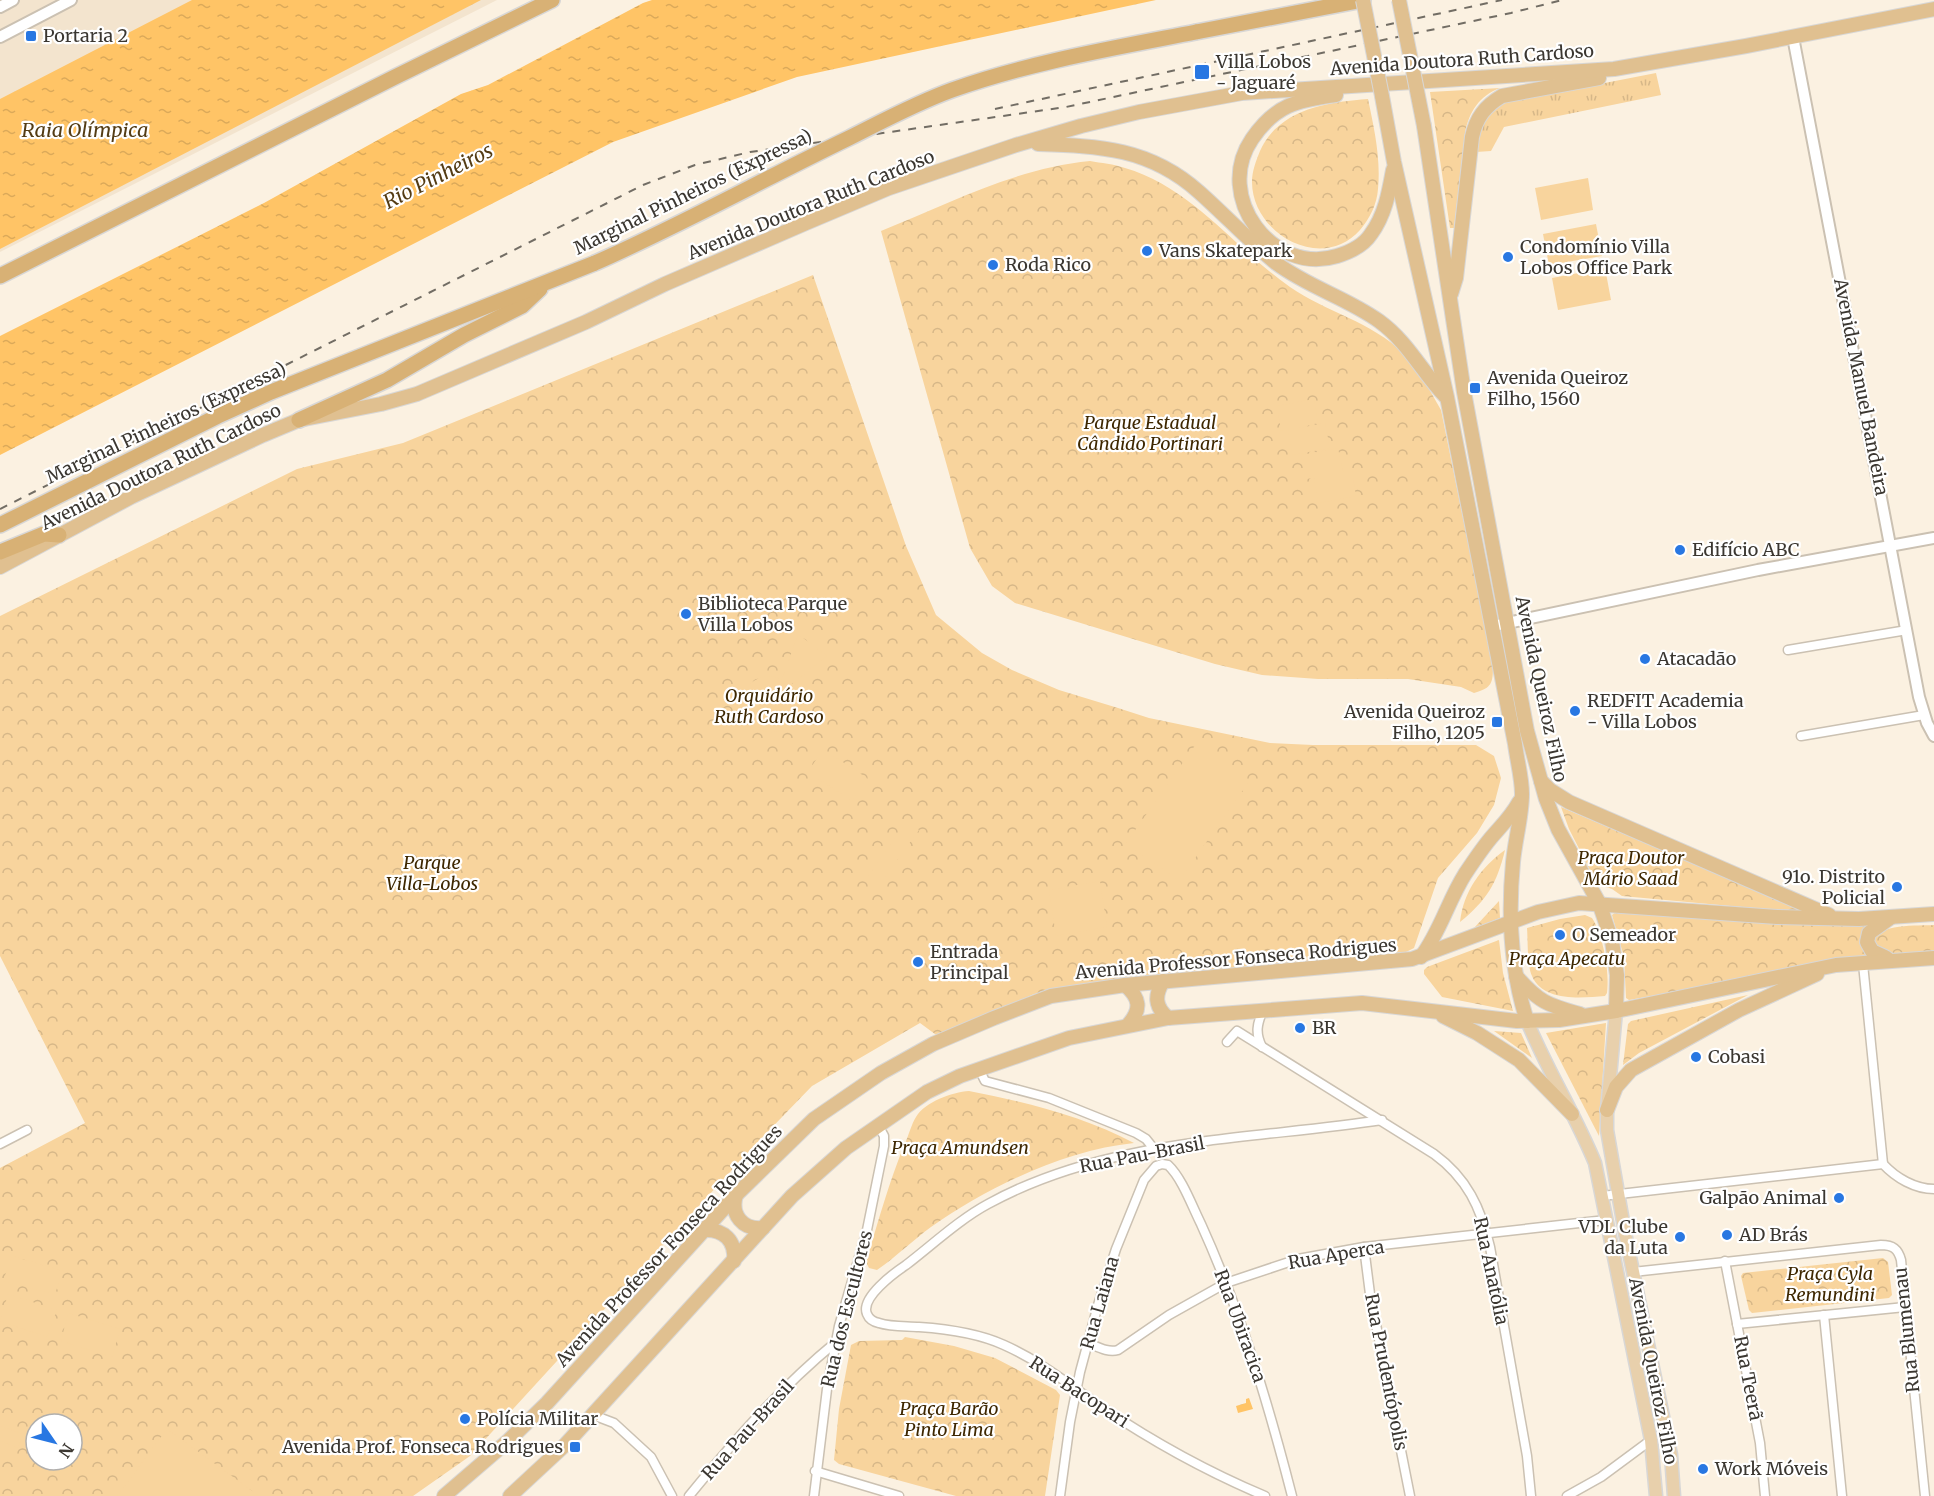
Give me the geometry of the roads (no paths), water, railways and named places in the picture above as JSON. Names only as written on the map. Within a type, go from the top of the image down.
[{"type":"highway","points":[[0,276],[552,0]]},
{"type":"highway","name":"Marginal Pinheiros (Expressa)","points":[[0,525],[271,392],[543,285],[650,239],[748,187],[951,90],[1046,62],[1363,0]]},
{"type":"highway","name":"Avenida Queiroz Filho","points":[[1363,0],[1394,162],[1447,397],[1515,744],[1522,795],[1513,863],[1511,921],[1516,976],[1527,1021]]},
{"type":"highway","name":"Avenida Queiroz Filho","points":[[1399,0],[1424,126],[1464,393],[1527,731],[1540,780],[1558,829],[1599,903],[1612,941],[1616,957],[1616,1011]]},
{"type":"highway","name":"Avenida Doutora Ruth Cardoso","points":[[0,567],[219,455],[299,420],[381,404],[417,394],[889,188],[1028,142],[1139,112],[1208,98],[1275,90],[1614,69],[1934,9]]},
{"type":"highway","points":[[1450,299],[1456,278],[1472,138],[1474,127],[1482,111],[1502,96],[1599,78],[1614,69]]},
{"type":"highway","points":[[1361,85],[1342,94],[1299,101],[1279,110],[1263,123],[1246,147],[1241,167],[1239,184],[1245,208],[1260,232],[1287,253],[1313,261],[1346,254],[1368,238],[1379,222],[1385,206],[1394,162]]},
{"type":"highway","points":[[1028,142],[1116,149],[1156,163],[1173,173],[1198,190],[1278,265],[1368,314],[1391,330],[1412,352],[1447,397]]},
{"type":"highway","points":[[299,420],[387,380],[464,334],[522,306],[537,294],[543,285]]},
{"type":"highway","points":[[0,552],[45,534],[59,535]]},
{"type":"highway","points":[[1540,780],[1550,790],[1569,802],[1837,919]]},
{"type":"highway","points":[[1421,957],[1433,939],[1460,882],[1491,838],[1508,819],[1522,795]]},
{"type":"highway","name":"Avenida Professor Fonseca Rodrigues","points":[[444,1496],[541,1409],[736,1195],[814,1119],[881,1073],[933,1044],[994,1018],[1051,996],[1125,985],[1344,964],[1401,962],[1421,957],[1511,921],[1579,903],[1837,919],[1888,919],[1934,915]]},
{"type":"highway","points":[[1888,919],[1869,933],[1867,942],[1872,951],[1890,962]]},
{"type":"highway","points":[[510,1496],[525,1489],[763,1228],[808,1182],[846,1148],[878,1125],[942,1083],[979,1069],[1069,1038],[1167,1018],[1362,1003],[1527,1021],[1559,1020],[1616,1011],[1836,965],[1934,958]]},
{"type":"highway","points":[[1607,1110],[1616,1087],[1631,1070],[1739,1010],[1836,965]]},
{"type":"highway","points":[[1516,976],[1533,995],[1546,1003],[1584,1016]]},
{"type":"highway","points":[[1163,981],[1156,999],[1158,1008],[1167,1018]]},
{"type":"highway","points":[[1125,985],[1134,993],[1137,1000],[1137,1013],[1128,1025]]},
{"type":"highway","points":[[1433,1012],[1477,1033],[1519,1060],[1572,1114]]},
{"type":"highway","points":[[736,1195],[734,1207],[737,1217],[750,1227],[763,1228]]},
{"type":"highway","points":[[704,1230],[718,1231],[730,1239],[735,1261]]},
{"type":"main road","name":"Avenida Queiroz Filho","points":[[1616,1011],[1607,1130],[1671,1455],[1674,1496]]},
{"type":"main road","name":"Avenida Queiroz Filho","points":[[1527,1021],[1550,1074],[1572,1114],[1594,1163],[1650,1440],[1656,1496]]},
{"type":"street","points":[[0,7],[13,0]]},
{"type":"street","points":[[0,37],[71,0]]},
{"type":"street","name":"Avenida Manuel Bandeira","points":[[1793,37],[1923,715],[1934,736]]},
{"type":"street","points":[[1493,626],[1758,570],[1934,538]]},
{"type":"street","points":[[1788,650],[1907,630]]},
{"type":"street","points":[[1801,736],[1923,715]]},
{"type":"street","points":[[1711,912],[1805,921],[1888,919]]},
{"type":"street","points":[[1863,964],[1883,1164],[1890,1172],[1912,1185],[1934,1189]]},
{"type":"street","points":[[1263,1010],[1257,1027],[1257,1035],[1263,1047]]},
{"type":"street","name":"Rua Anatólia","points":[[1227,1042],[1237,1031],[1382,1120],[1434,1154],[1457,1173],[1475,1203],[1487,1235],[1527,1456],[1531,1496]]},
{"type":"street","points":[[979,1069],[986,1081],[1071,1106],[1136,1133],[1146,1139],[1154,1149]]},
{"type":"street","name":"Rua Pau-Brasil","points":[[882,1324],[873,1321],[867,1315],[866,1306],[869,1297],[895,1273],[987,1204],[1066,1170],[1154,1149],[1382,1120]]},
{"type":"street","name":"Rua dos Escultores","points":[[814,1496],[815,1471],[836,1342],[867,1230],[884,1146],[884,1136],[878,1125]]},
{"type":"street","points":[[0,1144],[27,1130]]},
{"type":"street","name":"Rua Laiana","points":[[1060,1496],[1077,1389],[1116,1249],[1141,1187],[1151,1170],[1159,1164],[1168,1164]]},
{"type":"street","name":"Rua Ubiracica","points":[[1168,1164],[1193,1209],[1226,1283],[1266,1398],[1292,1496]]},
{"type":"street","points":[[1602,1196],[1883,1164]]},
{"type":"street","name":"Rua Aperca","points":[[1088,1343],[1113,1352],[1119,1350],[1169,1315],[1226,1283],[1298,1259],[1364,1247],[1606,1220]]},
{"type":"street","name":"Rua Blumenau","points":[[1634,1272],[1889,1245],[1898,1251],[1925,1496]]},
{"type":"street","name":"Rua Prudentópolis","points":[[1364,1247],[1370,1294],[1410,1496]]},
{"type":"street","name":"Rua Teerã","points":[[1725,1261],[1760,1443],[1765,1496]]},
{"type":"street","points":[[1737,1324],[1905,1307]]},
{"type":"street","points":[[1824,1315],[1842,1496]]},
{"type":"street","name":"Rua Bacopari","points":[[882,1324],[936,1328],[978,1335],[1003,1344],[1057,1374],[1104,1408],[1193,1463],[1265,1496]]},
{"type":"street","name":"Rua Pau-Brasil","points":[[689,1496],[777,1397],[836,1342]]},
{"type":"street","points":[[593,1415],[614,1423],[651,1457],[672,1496]]},
{"type":"street","points":[[1567,1496],[1601,1477],[1650,1440]]},
{"type":"street","points":[[815,1471],[899,1496]]},
{"type":"water","name":"Raia Olímpica","points":[[192,0],[481,0],[0,249],[0,99]]},
{"type":"water","name":"Rio Pinheiros","points":[[652,0],[1156,0],[797,77],[613,142],[0,455],[0,336],[264,203],[461,94],[488,85]]},
{"type":"water","points":[[1249,1398],[1253,1409],[1238,1413],[1236,1406],[1246,1403],[1246,1399]]},
{"type":"railway","points":[[995,109],[1502,0]]},
{"type":"railway","points":[[0,509],[643,185],[695,165],[750,152],[1066,107],[1511,13],[1562,0]]},
{"type":"place","name":"Portaria 2","points":[[31,36]]},
{"type":"place","name":"Villa Lobos - Jaguaré","points":[[1202,72]]},
{"type":"place","name":"Vans Skatepark","points":[[1147,251]]},
{"type":"place","name":"Condomínio Villa Lobos Office Park","points":[[1508,257]]},
{"type":"place","name":"Roda Rico","points":[[993,265]]},
{"type":"place","name":"Avenida Queiroz Filho, 1560","points":[[1475,388]]},
{"type":"place","name":"Edifício ABC","points":[[1680,550]]},
{"type":"place","name":"Biblioteca Parque Villa Lobos","points":[[686,614]]},
{"type":"place","name":"Atacadão","points":[[1645,659]]},
{"type":"place","name":"REDFIT Academia - Villa Lobos","points":[[1575,711]]},
{"type":"place","name":"Avenida Queiroz Filho, 1205","points":[[1497,722]]},
{"type":"place","name":"91o. Distrito Policial","points":[[1897,887]]},
{"type":"place","name":"O Semeador","points":[[1560,935]]},
{"type":"place","name":"Entrada Principal","points":[[918,962]]},
{"type":"place","name":"BR","points":[[1300,1028]]},
{"type":"place","name":"Cobasi","points":[[1696,1057]]},
{"type":"place","name":"Galpão Animal","points":[[1839,1198]]},
{"type":"place","name":"AD Brás","points":[[1727,1235]]},
{"type":"place","name":"VDL Clube da Luta","points":[[1680,1237]]},
{"type":"place","name":"Polícia Militar","points":[[465,1419]]},
{"type":"place","name":"Avenida Prof. Fonseca Rodrigues","points":[[575,1447]]},
{"type":"place","name":"Work Móveis","points":[[1703,1469]]},
{"type":"park label","name":"Parque Estadual Cândido Portinari","points":[[1150,433]]},
{"type":"park label","name":"Orquidário Ruth Cardoso","points":[[769,706]]},
{"type":"park label","name":"Praça Doutor Mário Saad","points":[[1631,868]]},
{"type":"park label","name":"Parque Villa-Lobos","points":[[432,873]]},
{"type":"park label","name":"Praça Apecatu","points":[[1567,959]]},
{"type":"park label","name":"Praça Amundsen","points":[[960,1148]]},
{"type":"park label","name":"Praça Cyla Remundini","points":[[1830,1284]]},
{"type":"park label","name":"Praça Barão Pinto Lima","points":[[949,1419]]}]
